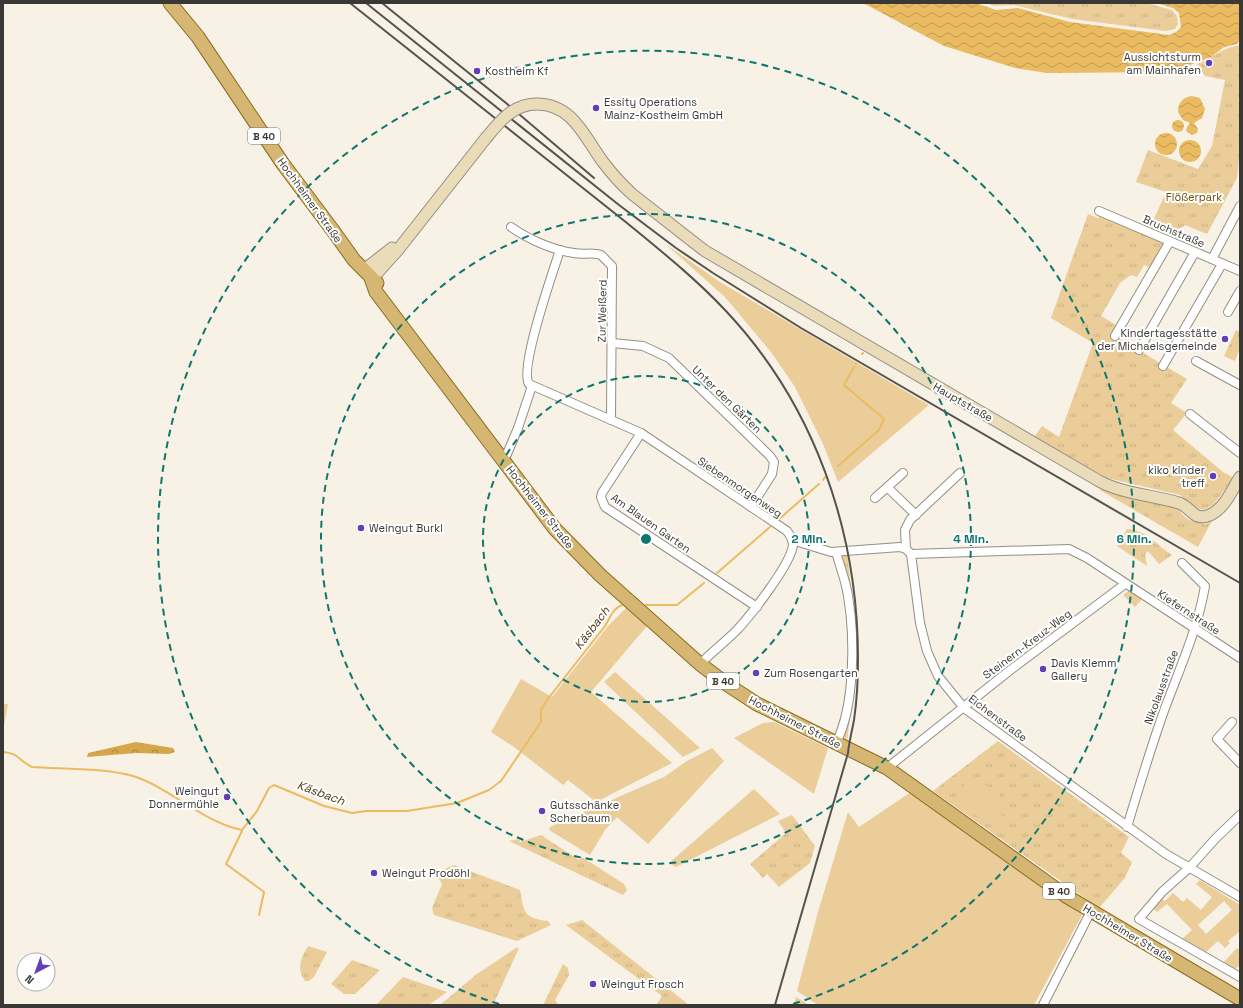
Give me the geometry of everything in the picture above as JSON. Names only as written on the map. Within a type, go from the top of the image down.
[{"type":"main road","name":"Hochheimer Straße","points":[[170,3],[198,37],[283,164],[367,274],[376,292],[411,336],[547,519],[564,540],[600,575],[700,664],[728,685],[757,704],[887,768],[1053,887],[1240,999]]},
{"type":"street","name":"Hauptstraße","points":[[367,274],[406,239],[486,138],[509,112],[525,106],[537,104],[558,108],[572,117],[603,162],[621,184],[705,251],[1106,485],[1180,503],[1195,515],[1202,517],[1215,512],[1221,506],[1240,477]]},
{"type":"street","points":[[1212,259],[1240,206]]},
{"type":"street","name":"Bruchstraße","points":[[1099,211],[1240,271]]},
{"type":"street","name":"Zur Weißerd","points":[[511,227],[534,240],[560,250],[585,255],[596,254],[606,258],[612,266],[611,420]]},
{"type":"street","points":[[1116,336],[1170,241]]},
{"type":"street","points":[[507,454],[518,428],[532,386],[526,377],[528,361],[560,250]]},
{"type":"street","points":[[1138,350],[1195,252]]},
{"type":"street","points":[[1163,366],[1222,264]]},
{"type":"street","points":[[1228,312],[1240,291]]},
{"type":"street","name":"Unter den Gärten","points":[[612,344],[643,346],[668,358],[770,456],[774,462],[772,474],[752,507]]},
{"type":"street","points":[[1196,361],[1240,385]]},
{"type":"street","name":"Siebenmorgenweg","points":[[532,386],[641,433],[787,531],[792,540]]},
{"type":"street","points":[[1190,414],[1240,453]]},
{"type":"street","name":"Am Blauen Garten","points":[[641,433],[602,493],[601,497],[605,507],[756,607]]},
{"type":"street","points":[[875,498],[903,473]]},
{"type":"street","name":"Eichenstraße","points":[[960,473],[907,525],[908,551],[920,623],[926,651],[938,676],[964,708],[1127,827],[1166,854],[1240,896]]},
{"type":"street","points":[[888,487],[916,515]]},
{"type":"street","points":[[700,664],[737,630],[756,607],[782,570],[792,550],[792,540]]},
{"type":"street","name":"Kiefernstraße","points":[[792,540],[824,551],[836,552],[900,547],[908,551],[1069,549],[1087,558],[1240,658]]},
{"type":"street","points":[[836,552],[848,595],[852,650],[849,703],[844,728],[836,743]]},
{"type":"street","name":"Nikolausstraße","points":[[1127,827],[1156,734],[1194,628],[1205,586],[1182,564]]},
{"type":"street","name":"Steinern-Kreuz-Weg","points":[[887,768],[1125,584]]},
{"type":"street","points":[[1232,722],[1217,739],[1240,762]]},
{"type":"street","points":[[1240,815],[1216,838],[1190,867],[1162,892],[1139,919],[1240,978]]},
{"type":"street","points":[[1043,1005],[1091,911]]},
{"type":"green space","points":[[986,3],[1146,3],[1172,10],[1177,16],[1178,24],[1175,29],[1166,31],[1072,19],[1014,5],[995,6]]},
{"type":"green space","name":"Flößerpark","points":[[1240,45],[1240,93],[1238,101],[1240,101],[1240,150],[1237,178],[1207,234],[1185,225],[1181,228],[1176,238],[1150,228],[1166,192],[1136,182],[1148,150],[1198,169],[1212,146],[1225,80],[1205,76],[1197,64],[1223,50]]},
{"type":"green space","points":[[1088,214],[1098,218],[1100,214],[1165,241],[1151,268],[1144,265],[1137,277],[1131,275],[1120,283],[1101,316],[1118,326],[1113,335],[1187,379],[1171,403],[1187,413],[1173,430],[1223,472],[1234,478],[1213,505],[1204,510],[1195,508],[1180,495],[1107,478],[1034,437],[1042,426],[1059,437],[1093,343],[1051,318]]},
{"type":"green space","points":[[664,243],[720,282],[929,405],[838,482],[823,444],[795,387],[771,352],[725,297]]},
{"type":"green space","points":[[1236,330],[1240,332],[1240,348],[1235,361],[1224,356]]},
{"type":"green space","points":[[1098,489],[1178,509],[1185,517],[1193,521],[1206,524],[1214,517],[1198,547]]},
{"type":"green space","points":[[1127,529],[1145,535],[1172,555],[1159,564],[1148,551],[1145,554],[1147,566],[1117,546]]},
{"type":"green space","points":[[847,553],[854,612],[855,680],[847,742],[844,741],[853,682],[841,555]]},
{"type":"green space","points":[[1130,590],[1143,598],[1135,607],[1123,595]]},
{"type":"green space","points":[[627,607],[647,626],[591,692],[672,763],[596,802],[568,780],[563,785],[514,747],[491,732],[521,679],[552,697],[608,626]]},
{"type":"green space","points":[[615,672],[700,748],[683,757],[604,682]]},
{"type":"green space","points":[[3,704],[8,704],[3,731]]},
{"type":"green space","points":[[774,722],[828,748],[814,794],[734,738],[763,723]]},
{"type":"green space","points":[[998,741],[1129,837],[1121,853],[1132,862],[1125,878],[1099,908],[933,791]]},
{"type":"green space","points":[[136,742],[173,748],[175,752],[169,754],[136,753],[87,757],[88,753]]},
{"type":"green space","points":[[712,748],[724,761],[648,844],[617,817],[605,830],[590,855],[549,830],[550,827],[664,777],[687,761]]},
{"type":"green space","points":[[971,775],[1000,795],[983,820],[954,800]]},
{"type":"green space","points":[[754,789],[780,814],[676,867],[669,863]]},
{"type":"green space","points":[[911,792],[1082,915],[1034,1005],[818,1005],[797,991],[818,912],[848,812],[859,827]]},
{"type":"green space","points":[[998,811],[1004,817],[995,828],[988,823]]},
{"type":"green space","points":[[792,815],[815,846],[810,863],[779,887],[767,874],[763,878],[750,864],[786,833],[778,821]]},
{"type":"green space","points":[[541,835],[579,860],[582,857],[624,884],[627,890],[623,895],[509,841],[519,839],[520,842]]},
{"type":"green space","points":[[454,865],[520,890],[526,913],[534,918],[548,921],[551,925],[517,941],[434,915],[432,908],[442,884],[436,873]]},
{"type":"green space","points":[[1200,880],[1240,905],[1240,931],[1228,941],[1230,943],[1225,948],[1218,941],[1205,953],[1182,939],[1192,930],[1167,904],[1157,912],[1152,907],[1161,898],[1165,901],[1173,893],[1183,902],[1187,898],[1201,910],[1212,897],[1196,884]],"holes":[[[1224,901],[1232,910],[1206,934],[1198,925]]]},
{"type":"green space","points":[[582,920],[689,1005],[656,1005],[662,996],[566,925]]},
{"type":"green space","points":[[308,946],[327,952],[314,977],[309,981],[305,981],[302,976],[300,963]]},
{"type":"green space","points":[[516,948],[519,948],[493,1005],[440,1005],[477,974]]},
{"type":"green space","points":[[1237,948],[1240,950],[1240,965],[1233,972],[1221,965]]},
{"type":"green space","points":[[352,960],[380,970],[355,994],[344,994],[331,984]]},
{"type":"green space","points":[[563,964],[568,968],[569,975],[555,1000],[558,1005],[543,1005]]},
{"type":"green space","points":[[403,977],[447,992],[429,1005],[376,1005]]},
{"type":"green space","points":[[796,997],[809,1005],[794,1005]]},
{"type":"water","points":[[863,3],[976,3],[996,10],[1018,8],[1070,22],[1169,35],[1176,32],[1181,27],[1179,13],[1173,8],[1156,3],[1240,3],[1240,40],[1237,44],[1224,47],[1211,57],[1171,72],[1047,73],[1015,68],[944,46]]},
{"type":"water","points":[[1191,96],[1200,98],[1205,109],[1202,118],[1194,123],[1198,129],[1197,133],[1192,135],[1186,131],[1190,123],[1183,120],[1178,112],[1181,101]]},
{"type":"water","points":[[1176,120],[1180,120],[1184,126],[1180,132],[1176,132],[1172,128],[1172,124]]},
{"type":"water","points":[[1166,133],[1174,136],[1177,144],[1174,152],[1166,155],[1158,152],[1155,144],[1158,136]]},
{"type":"water","points":[[1190,140],[1198,143],[1201,151],[1198,159],[1190,162],[1182,159],[1179,151],[1182,143]]},
{"type":"waterway","name":"Käsbach","points":[[838,466],[879,430],[884,419],[844,385],[854,367]]},
{"type":"waterway","name":"Käsbach","points":[[778,520],[819,484]]},
{"type":"waterway","name":"Käsbach","points":[[717,573],[770,527]]},
{"type":"waterway","name":"Käsbach","points":[[646,605],[677,605],[704,583]]},
{"type":"waterway","name":"Käsbach","points":[[3,752],[16,756],[32,767],[97,770],[133,776],[160,788],[213,820],[242,830],[257,811],[269,788],[274,785],[324,806],[352,813],[366,811],[407,811],[457,803],[489,790],[501,781],[541,722],[541,710],[547,700],[605,626],[614,611],[622,605]]},
{"type":"waterway","points":[[242,831],[226,864],[264,892],[259,915]]},
{"type":"railway","points":[[350,3],[627,223],[678,265],[714,298],[756,347],[783,386],[806,428],[825,471],[839,517],[850,563],[856,611],[858,659],[856,705],[848,753],[775,1005]]},
{"type":"railway","points":[[366,3],[619,205],[676,248],[713,273],[801,328],[1240,583]]},
{"type":"railway","points":[[382,3],[506,103],[594,178]]},
{"type":"place","name":"Aussichtsturm am Mainhafen","points":[[1209,63]]},
{"type":"place","name":"Kostheim Kf","points":[[477,71]]},
{"type":"place","name":"Essity Operations Mainz-Kostheim GmbH","points":[[596,108]]},
{"type":"place","name":"Kindertagesstätte der Michaelsgemeinde","points":[[1225,339]]},
{"type":"place","name":"kiko kinder treff","points":[[1213,476]]},
{"type":"place","name":"Weingut Burkl","points":[[361,528]]},
{"type":"place","name":"Davis Klemm Gallery","points":[[1043,669]]},
{"type":"place","name":"Zum Rosengarten","points":[[756,673]]},
{"type":"place","name":"Weingut Donnermühle","points":[[227,797]]},
{"type":"place","name":"Gutsschänke Scherbaum","points":[[542,811]]},
{"type":"place","name":"Weingut Prodöhl","points":[[374,873]]},
{"type":"place","name":"Weingut Frosch","points":[[593,984]]}]
